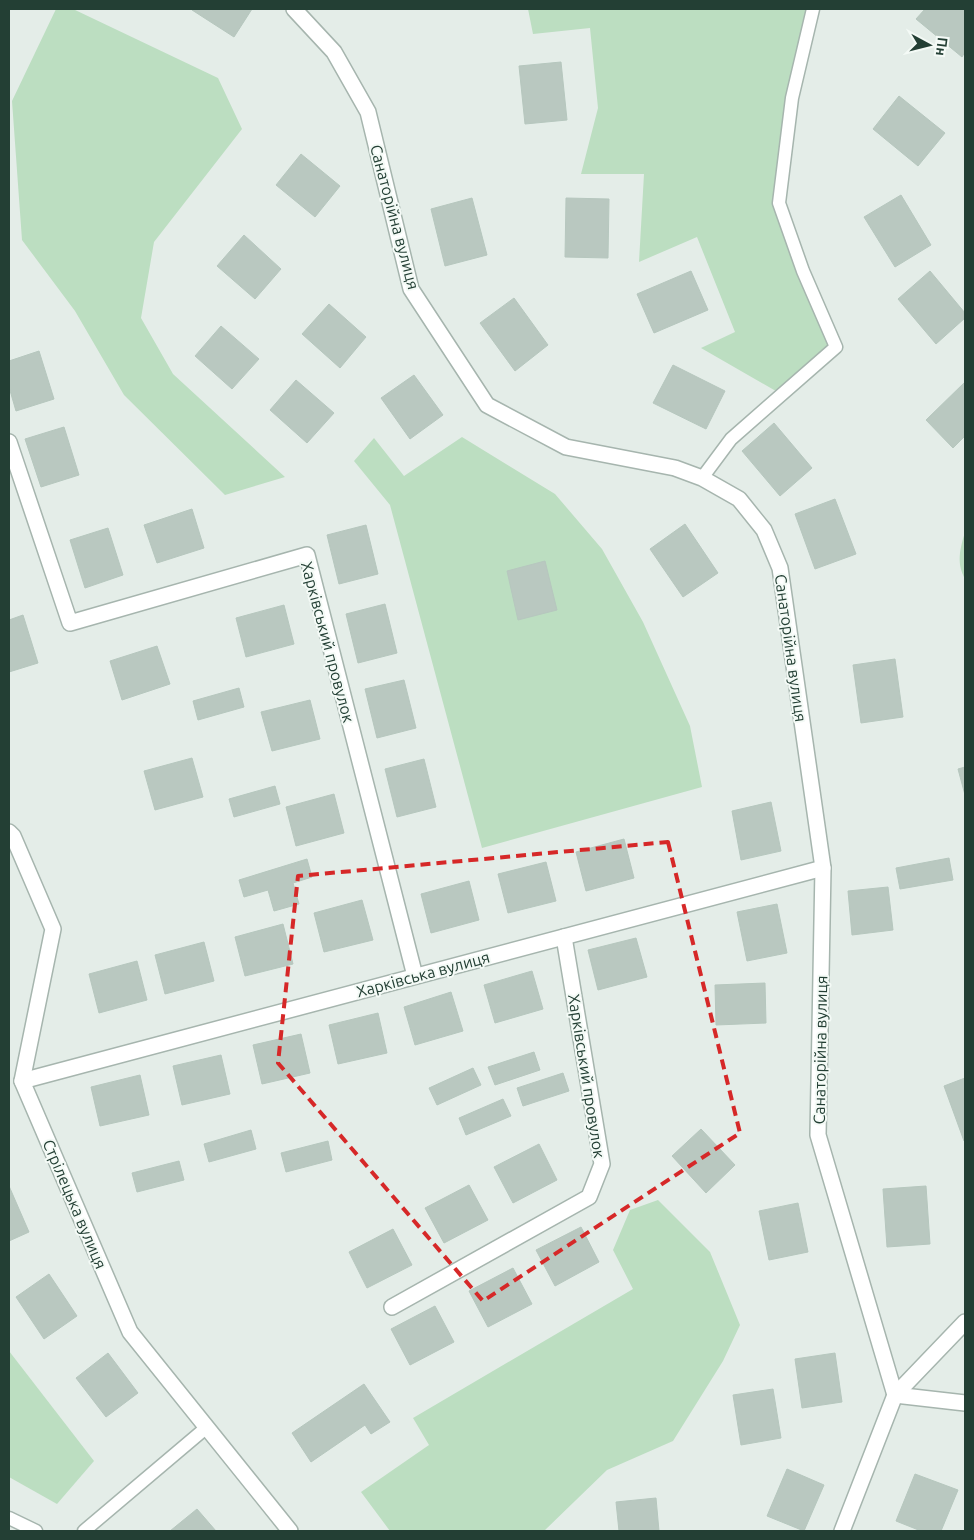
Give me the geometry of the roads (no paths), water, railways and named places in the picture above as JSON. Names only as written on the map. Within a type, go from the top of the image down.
[{"type":"street","name":"Санаторійна вулиця","points":[[294,9],[334,52],[368,112],[411,289],[487,405],[566,447],[675,468],[702,478],[739,499],[764,530],[780,568],[823,868],[818,1136],[895,1395]]},
{"type":"street","name":"Харківський провулок","points":[[9,442],[70,623],[306,555],[415,976]]},
{"type":"street","points":[[9,832],[13,836],[53,929],[22,1081]]},
{"type":"street","name":"Харківська вулиця","points":[[22,1081],[823,868]]},
{"type":"street","name":"Харківський провулок","points":[[392,1307],[589,1197],[602,1164],[564,937]]},
{"type":"street","name":"Стрілецька вулиця","points":[[22,1081],[130,1332],[290,1531]]},
{"type":"street","points":[[842,1531],[895,1395],[965,1322]]},
{"type":"street","points":[[895,1395],[965,1403]]},
{"type":"lane","points":[[702,478],[730,438],[836,347],[803,271],[779,203],[792,98],[812,9]]},
{"type":"lane","points":[[84,1531],[206,1427]]},
{"type":"lane","points":[[9,1518],[36,1531]]}]
